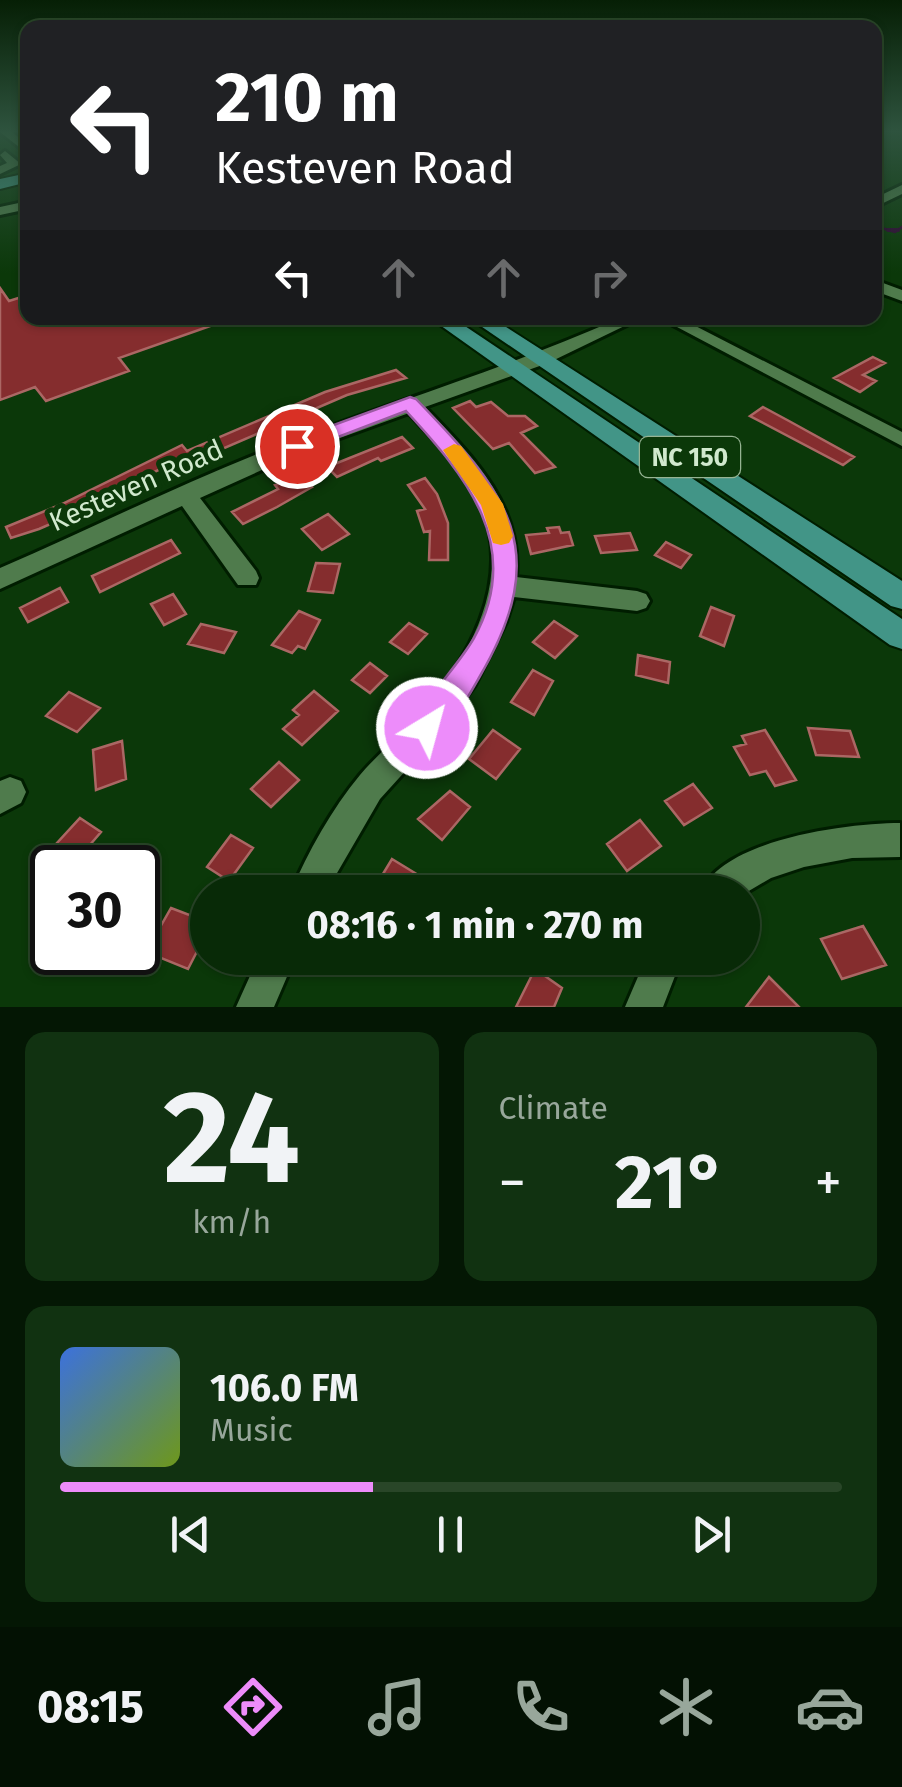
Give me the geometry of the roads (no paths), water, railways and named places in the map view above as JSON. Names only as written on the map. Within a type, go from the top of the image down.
[{"type":"main road","name":"NC 150","points":[[450,325],[902,636]]},
{"type":"main road","name":"NC 150","points":[[489,325],[902,597]]},
{"type":"street","name":"Kesteven Road","points":[[0,579],[297,446],[542,359],[617,325]]},
{"type":"street","points":[[681,325],[902,440]]},
{"type":"street","points":[[316,875],[338,830],[381,774],[427,728],[463,680],[489,637],[506,586],[506,564],[492,504],[456,453],[410,403]]},
{"type":"street","points":[[186,496],[247,578]]},
{"type":"street","points":[[506,586],[637,601]]},
{"type":"street","points":[[745,875],[788,855],[842,842],[900,840]]},
{"type":"street","points":[[256,1007],[270,975]]},
{"type":"street","points":[[644,1007],[657,975]]},
{"type":"waterway","points":[[898,230],[902,227]]},
{"type":"waterway","points":[[882,228],[888,230]]},
{"type":"waterway","points":[[888,230],[898,230]]},
{"type":"waterway","points":[[888,230],[898,230]]}]
